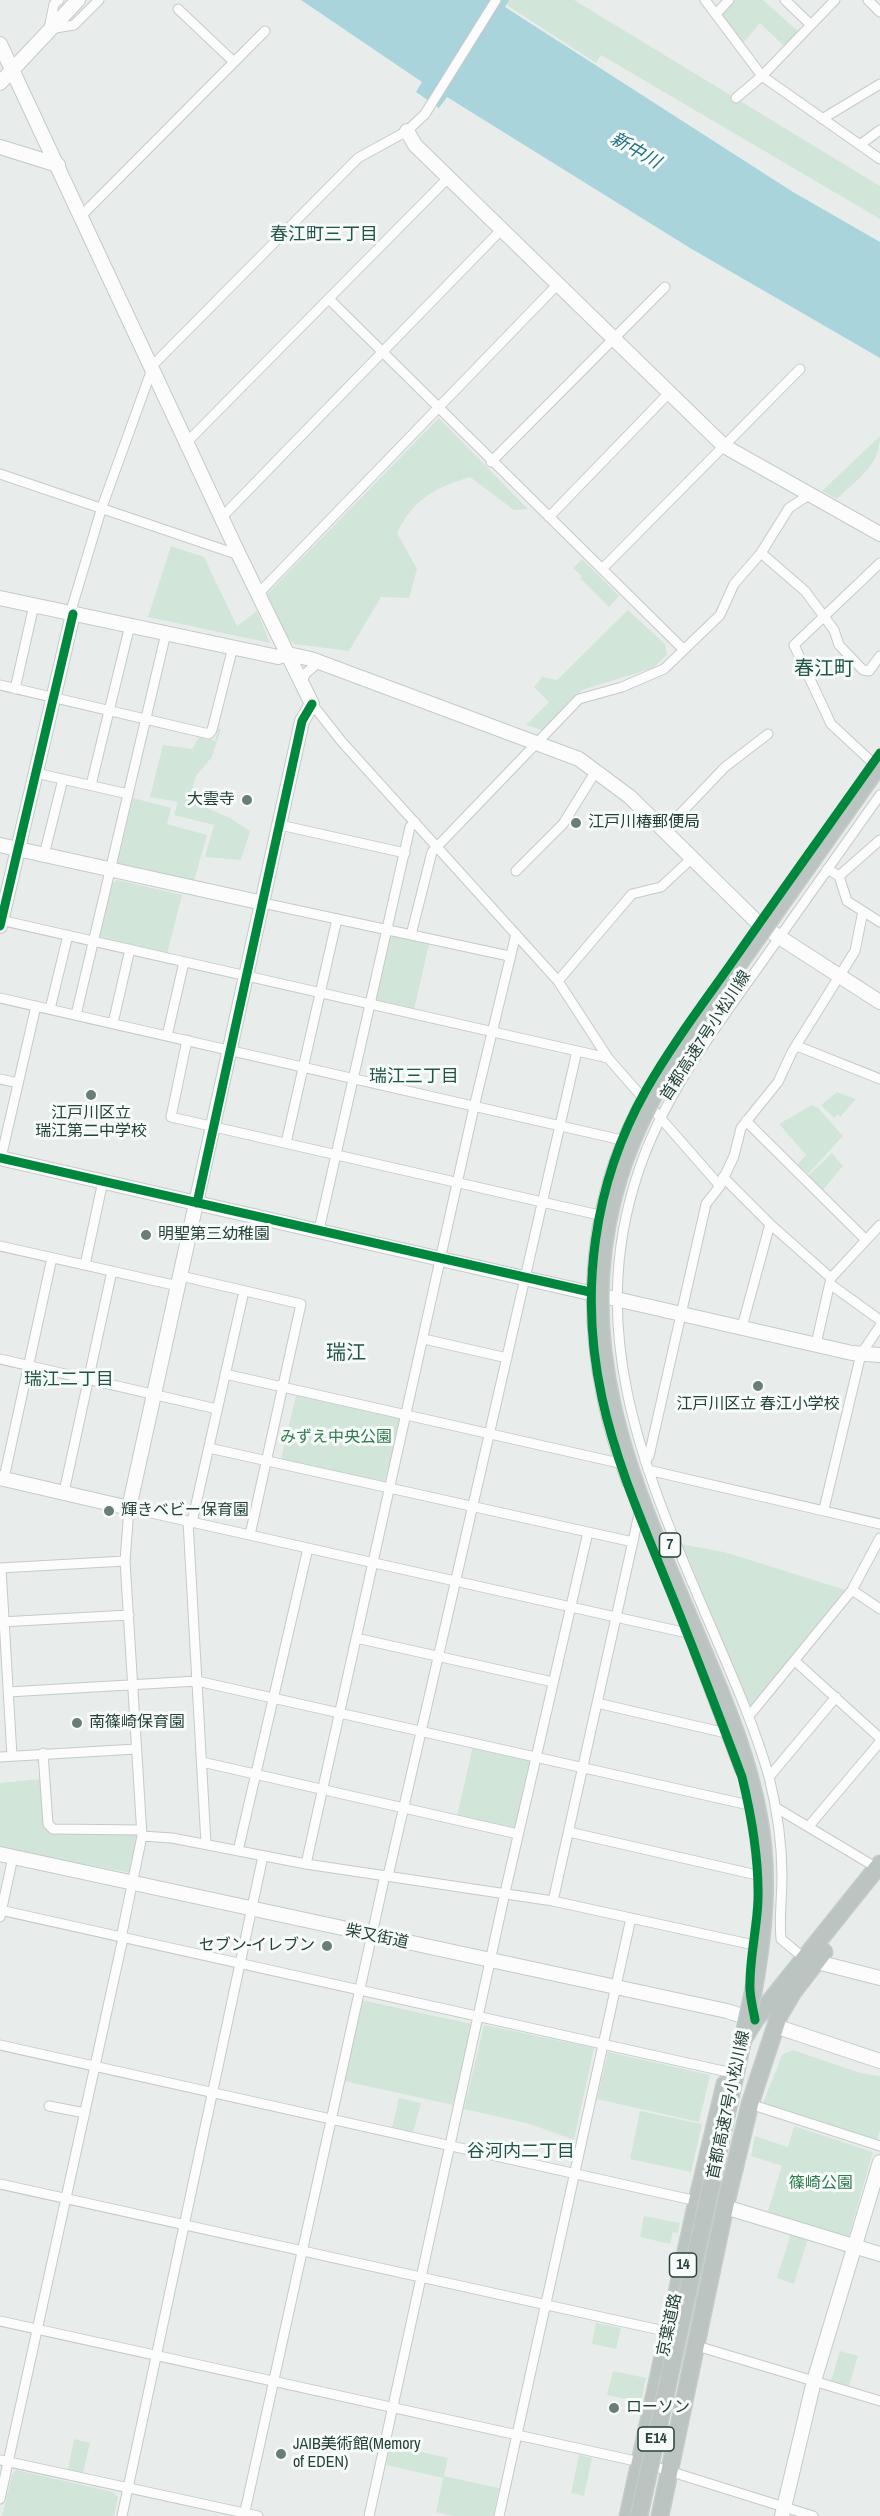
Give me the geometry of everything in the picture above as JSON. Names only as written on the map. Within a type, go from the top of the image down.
[{"type":"highway","name":"首都高速7号小松川線","points":[[677,2362],[758,1965],[765,1878],[759,1816],[743,1754],[639,1494],[617,1428],[601,1341],[602,1258],[612,1203],[629,1149],[671,1065],[876,764]]},
{"type":"highway","name":"首都高速7号小松川線","points":[[677,2362],[764,1994],[775,1908],[775,1866],[769,1813],[753,1751],[657,1511],[627,1424],[611,1340],[613,1258],[622,1205],[633,1170],[650,1127],[680,1070],[880,784]]},
{"type":"highway","name":"京葉道路","points":[[628,2516],[697,2201],[728,2072],[755,2020],[809,1961],[879,1870]]},
{"type":"highway","name":"京葉道路","points":[[660,2516],[725,2207],[750,2104],[775,2026],[809,1961]]},
{"type":"highway","name":"京葉道路","points":[[639,2516],[677,2362]]},
{"type":"highway","name":"京葉道路","points":[[650,2516],[677,2362]]},
{"type":"street","points":[[49,29],[54,4],[59,0]]},
{"type":"street","points":[[0,83],[78,0]]},
{"type":"street","points":[[49,29],[74,25],[99,0]]},
{"type":"street","points":[[496,0],[425,114],[407,131],[358,158],[151,368],[102,507],[71,614],[0,922],[68,935],[608,1058]]},
{"type":"street","points":[[705,0],[762,76],[880,159]]},
{"type":"street","points":[[716,14],[729,0]]},
{"type":"street","points":[[785,0],[811,25]]},
{"type":"street","points":[[736,98],[762,76],[836,0]]},
{"type":"street","points":[[868,0],[880,12]]},
{"type":"street","points":[[178,9],[234,62]]},
{"type":"street","points":[[81,216],[265,31]]},
{"type":"street","points":[[0,46],[58,165],[239,555],[312,704],[342,741],[558,981],[608,1058],[661,1119],[721,1182],[770,1224],[830,1281],[880,1320]]},
{"type":"street","points":[[822,119],[880,84]]},
{"type":"street","points":[[861,144],[880,130]]},
{"type":"street","points":[[407,131],[416,145],[724,446],[880,534]]},
{"type":"street","points":[[0,147],[58,165]]},
{"type":"street","points":[[187,442],[450,177]]},
{"type":"street","points":[[222,517],[503,228]]},
{"type":"street","points":[[258,594],[558,284]]},
{"type":"street","points":[[491,462],[665,287]]},
{"type":"street","points":[[329,298],[491,462],[683,649]]},
{"type":"street","points":[[602,569],[800,369]]},
{"type":"street","points":[[549,517],[669,393]]},
{"type":"street","points":[[0,474],[239,555]]},
{"type":"street","points":[[411,935],[432,852],[579,699],[657,674],[720,615],[734,584],[761,553],[792,505],[809,495]]},
{"type":"street","points":[[761,553],[805,591],[834,630],[839,645],[863,670],[870,671],[880,656]]},
{"type":"street","points":[[876,764],[831,724],[794,645],[880,563]]},
{"type":"street","points":[[0,598],[278,657],[288,654],[319,662],[579,759],[616,785],[759,924],[778,939],[880,1002]]},
{"type":"street","points":[[15,688],[34,605]]},
{"type":"street","points":[[91,785],[130,626]]},
{"type":"street","points":[[76,1015],[165,633]]},
{"type":"street","points":[[0,685],[209,734],[212,730],[233,647]]},
{"type":"street","points":[[301,682],[306,673],[319,662]]},
{"type":"street","points":[[0,2499],[4,2461],[38,2330],[122,1938],[142,1833],[125,1561],[129,1508],[232,1050],[302,721],[312,704]]},
{"type":"street","points":[[663,831],[725,767],[768,734]]},
{"type":"street","points":[[755,2020],[750,1985],[757,1875],[754,1828],[749,1805],[742,1777],[726,1733],[620,1463],[599,1386],[590,1292],[599,1215],[622,1140],[642,1098],[690,1023],[876,764],[880,753]]},
{"type":"street","points":[[516,871],[567,819],[596,771]]},
{"type":"street","points":[[36,772],[128,794]]},
{"type":"street","points":[[44,855],[63,779]]},
{"type":"street","points":[[880,795],[704,1045],[661,1119],[633,1192],[624,1229],[616,1299],[620,1362],[647,1465],[749,1716],[769,1776],[776,1807],[782,1874],[781,1939],[809,1961],[880,1978]]},
{"type":"street","points":[[319,1230],[405,852],[411,827],[415,822]]},
{"type":"street","points":[[280,825],[405,852]]},
{"type":"street","points":[[839,876],[880,840]]},
{"type":"street","points":[[0,845],[509,956]]},
{"type":"street","points":[[558,981],[632,894],[661,887],[691,859]]},
{"type":"street","points":[[827,869],[839,876],[847,901],[861,916],[880,922]]},
{"type":"street","points":[[647,1465],[706,1204],[721,1182],[746,1121],[778,1082],[779,1074],[841,978],[855,951],[861,916]]},
{"type":"street","points":[[286,1143],[337,919]]},
{"type":"street","points":[[306,1864],[474,1107],[516,934]]},
{"type":"street","points":[[50,1009],[68,935]]},
{"type":"street","points":[[113,1023],[130,950]]},
{"type":"street","points":[[167,1036],[184,962]]},
{"type":"street","points":[[0,998],[622,1140]]},
{"type":"street","points":[[36,1006],[0,1158],[816,1344],[861,1354],[880,1355]]},
{"type":"street","points":[[188,1040],[171,1118],[543,1200],[599,1215]]},
{"type":"street","points":[[797,1046],[880,1079]]},
{"type":"street","points":[[244,2514],[372,1936],[404,1808],[577,1051]]},
{"type":"street","points":[[0,1079],[18,1083]]},
{"type":"street","points":[[746,1121],[866,1240]]},
{"type":"street","points":[[85,1265],[103,1181]]},
{"type":"street","points":[[742,1327],[770,1224]]},
{"type":"street","points":[[816,1344],[830,1281],[880,1225]]},
{"type":"street","points":[[0,1246],[112,1271],[244,1291],[301,1304],[250,1535]]},
{"type":"street","points":[[52,1258],[2,1478],[687,1633]]},
{"type":"street","points":[[64,1492],[112,1271]]},
{"type":"street","points":[[206,1844],[190,1521],[244,1291]]},
{"type":"street","points":[[824,1509],[861,1354],[880,1326]]},
{"type":"street","points":[[423,1339],[507,1358]]},
{"type":"street","points":[[0,1359],[217,1409]]},
{"type":"street","points":[[225,1374],[620,1463]]},
{"type":"street","points":[[208,1448],[633,1542]]},
{"type":"street","points":[[647,1465],[880,1524]]},
{"type":"street","points":[[553,1901],[639,1514]]},
{"type":"street","points":[[369,2516],[480,2017],[518,1834],[588,1532]]},
{"type":"street","points":[[749,1716],[852,1590],[880,1538]]},
{"type":"street","points":[[238,1851],[308,1548]]},
{"type":"street","points":[[12,1756],[0,1568],[125,1561]]},
{"type":"street","points":[[852,1590],[880,1609]]},
{"type":"street","points":[[2,1621],[129,1615]]},
{"type":"street","points":[[356,1638],[553,1682]]},
{"type":"street","points":[[795,1661],[880,1740],[810,1826]]},
{"type":"street","points":[[8,1692],[197,1681],[749,1805]]},
{"type":"street","points":[[769,1776],[836,1697]]},
{"type":"street","points":[[597,1703],[726,1733]]},
{"type":"street","points":[[0,1757],[136,1749]]},
{"type":"street","points":[[43,1753],[48,1824],[53,1829],[142,1833],[306,1864],[553,1901],[754,1945]]},
{"type":"street","points":[[201,1762],[518,1834]]},
{"type":"street","points":[[776,1807],[879,1870]]},
{"type":"street","points":[[569,1832],[757,1875]]},
{"type":"street","points":[[7,1856],[0,1913],[728,2072]]},
{"type":"street","name":"柴又街道","points":[[7,1856],[616,1989],[727,2011],[755,2020]]},
{"type":"street","points":[[122,2516],[264,1856]]},
{"type":"street","points":[[499,2516],[631,1918]]},
{"type":"street","points":[[775,2026],[880,2061]]},
{"type":"street","points":[[0,2045],[697,2201]]},
{"type":"street","points":[[750,2104],[880,2146]]},
{"type":"street","points":[[49,2106],[85,2113]]},
{"type":"street","points":[[783,2512],[814,2381],[880,2162]]},
{"type":"street","points":[[0,2184],[669,2332]]},
{"type":"street","points":[[725,2207],[880,2254]]},
{"type":"street","points":[[0,2321],[640,2462],[783,2512],[813,2516]]},
{"type":"street","points":[[696,2346],[880,2401]]},
{"type":"street","points":[[4,2461],[258,2516]]},
{"type":"green space","points":[[499,0],[574,0],[880,186],[880,219],[601,55],[596,63]]},
{"type":"green space","points":[[733,0],[763,0],[800,33],[786,48],[760,23],[743,43],[720,14]]},
{"type":"green space","points":[[439,418],[528,509],[514,510],[470,477],[436,490],[418,503],[397,533],[417,569],[409,598],[381,597],[349,651],[294,644],[283,632],[267,594]]},
{"type":"green space","points":[[880,436],[872,464],[837,499],[822,491]]},
{"type":"green space","points":[[171,546],[204,557],[237,626],[257,611],[270,643],[148,617]]},
{"type":"green space","points":[[582,559],[619,596],[609,607],[573,568]]},
{"type":"green space","points":[[628,610],[665,644],[667,655],[653,668],[582,690],[544,731],[526,725],[549,702],[534,687],[542,677],[557,680]]},
{"type":"green space","points":[[218,729],[221,729],[212,757],[196,776],[193,786],[197,801],[202,806],[230,818],[250,831],[241,860],[205,857],[214,825],[174,815],[178,802],[150,797],[163,745],[192,749],[199,737],[215,741]]},
{"type":"green space","points":[[133,798],[171,808],[167,824],[207,835],[194,881],[117,863]]},
{"type":"green space","points":[[117,880],[182,895],[167,954],[100,939],[98,936],[112,884]]},
{"type":"green space","points":[[393,936],[429,944],[414,1010],[378,1002],[375,997],[389,940]]},
{"type":"green space","points":[[837,1092],[856,1099],[840,1117],[838,1114],[834,1118],[821,1105]]},
{"type":"green space","points":[[812,1105],[818,1108],[843,1136],[808,1174],[798,1164],[806,1155],[779,1124]]},
{"type":"green space","points":[[832,1153],[843,1166],[823,1190],[808,1176]]},
{"type":"green space","name":"みずえ中央公園","points":[[297,1392],[401,1418],[384,1485],[280,1463]]},
{"type":"green space","points":[[680,1544],[724,1552],[849,1591],[749,1712]]},
{"type":"green space","points":[[473,1746],[532,1758],[515,1829],[457,1816]]},
{"type":"green space","points":[[42,1779],[45,1826],[138,1833],[131,1873],[0,1848],[0,1783]]},
{"type":"green space","points":[[361,2000],[472,2024],[453,2105],[344,2081]]},
{"type":"green space","points":[[484,2025],[594,2048],[574,2140],[530,2124],[464,2109]]},
{"type":"green space","name":"篠崎公園","points":[[793,2050],[860,2073],[880,2076],[880,2130],[877,2140],[763,2103],[782,2055]]},
{"type":"green space","points":[[608,2052],[710,2075],[699,2122],[597,2099]]},
{"type":"green space","points":[[399,2098],[421,2103],[413,2133],[392,2128]]},
{"type":"green space","points":[[640,2111],[702,2124],[691,2172],[630,2159]]},
{"type":"green space","name":"篠崎公園","points":[[794,2126],[873,2152],[848,2239],[767,2214],[782,2166],[751,2156],[755,2136],[788,2147]]},
{"type":"green space","points":[[644,2216],[680,2223],[678,2233],[673,2232],[670,2244],[640,2237]]},
{"type":"green space","name":"篠崎公園","points":[[791,2233],[808,2238],[794,2284],[777,2278]]},
{"type":"green space","points":[[596,2323],[621,2328],[616,2349],[592,2344]]},
{"type":"green space","points":[[840,2351],[858,2356],[849,2386],[831,2381]]},
{"type":"green space","points":[[613,2371],[646,2378],[641,2402],[607,2395]]},
{"type":"green space","points":[[74,2439],[90,2443],[83,2473],[68,2470]]},
{"type":"green space","points":[[390,2445],[448,2458],[444,2476],[499,2488],[493,2516],[453,2516],[436,2512],[443,2478],[386,2465]]},
{"type":"green space","points":[[579,2455],[592,2458],[584,2496],[571,2493]]},
{"type":"green space","points":[[16,2470],[113,2492],[118,2497],[114,2516],[2,2516],[12,2475]]},
{"type":"water","name":"新中川","points":[[301,0],[509,0],[505,7],[793,192],[880,242],[880,358],[690,248],[447,97],[439,108],[416,92],[422,82]]},
{"type":"cycle path","points":[[0,926],[73,614]]},
{"type":"cycle path","points":[[197,1203],[302,721],[312,704]]},
{"type":"cycle path","points":[[755,2020],[750,1988],[758,1884],[749,1808],[742,1777],[631,1493],[608,1422],[595,1358],[592,1319],[595,1240],[614,1163],[628,1126],[646,1090],[689,1023],[880,753]]},
{"type":"cycle path","points":[[0,1158],[590,1292]]},
{"type":"place","name":"大雲寺","points":[[247,800]]},
{"type":"place","name":"江戸川椿郵便局","points":[[576,823]]},
{"type":"place","name":"江戸川区立 瑞江第二中学校","points":[[91,1095]]},
{"type":"place","name":"明聖第三幼稚園","points":[[146,1235]]},
{"type":"place","name":"江戸川区立 春江小学校","points":[[758,1386]]},
{"type":"place","name":"輝きベビー保育園","points":[[109,1511]]},
{"type":"place","name":"南篠崎保育園","points":[[77,1723]]},
{"type":"place","name":"セブン-イレブン","points":[[327,1946]]},
{"type":"place","name":"ローソン","points":[[614,2408]]},
{"type":"place","name":"JAIB美術館(Memory of EDEN)","points":[[281,2454]]},
{"type":"district","name":"春江町三丁目","points":[[324,235]]},
{"type":"district","name":"春江町","points":[[824,670]]},
{"type":"district","name":"瑞江三丁目","points":[[414,1077]]},
{"type":"district","name":"瑞江","points":[[346,1354]]},
{"type":"district","name":"瑞江二丁目","points":[[69,1380]]},
{"type":"district","name":"谷河内二丁目","points":[[521,2152]]}]
